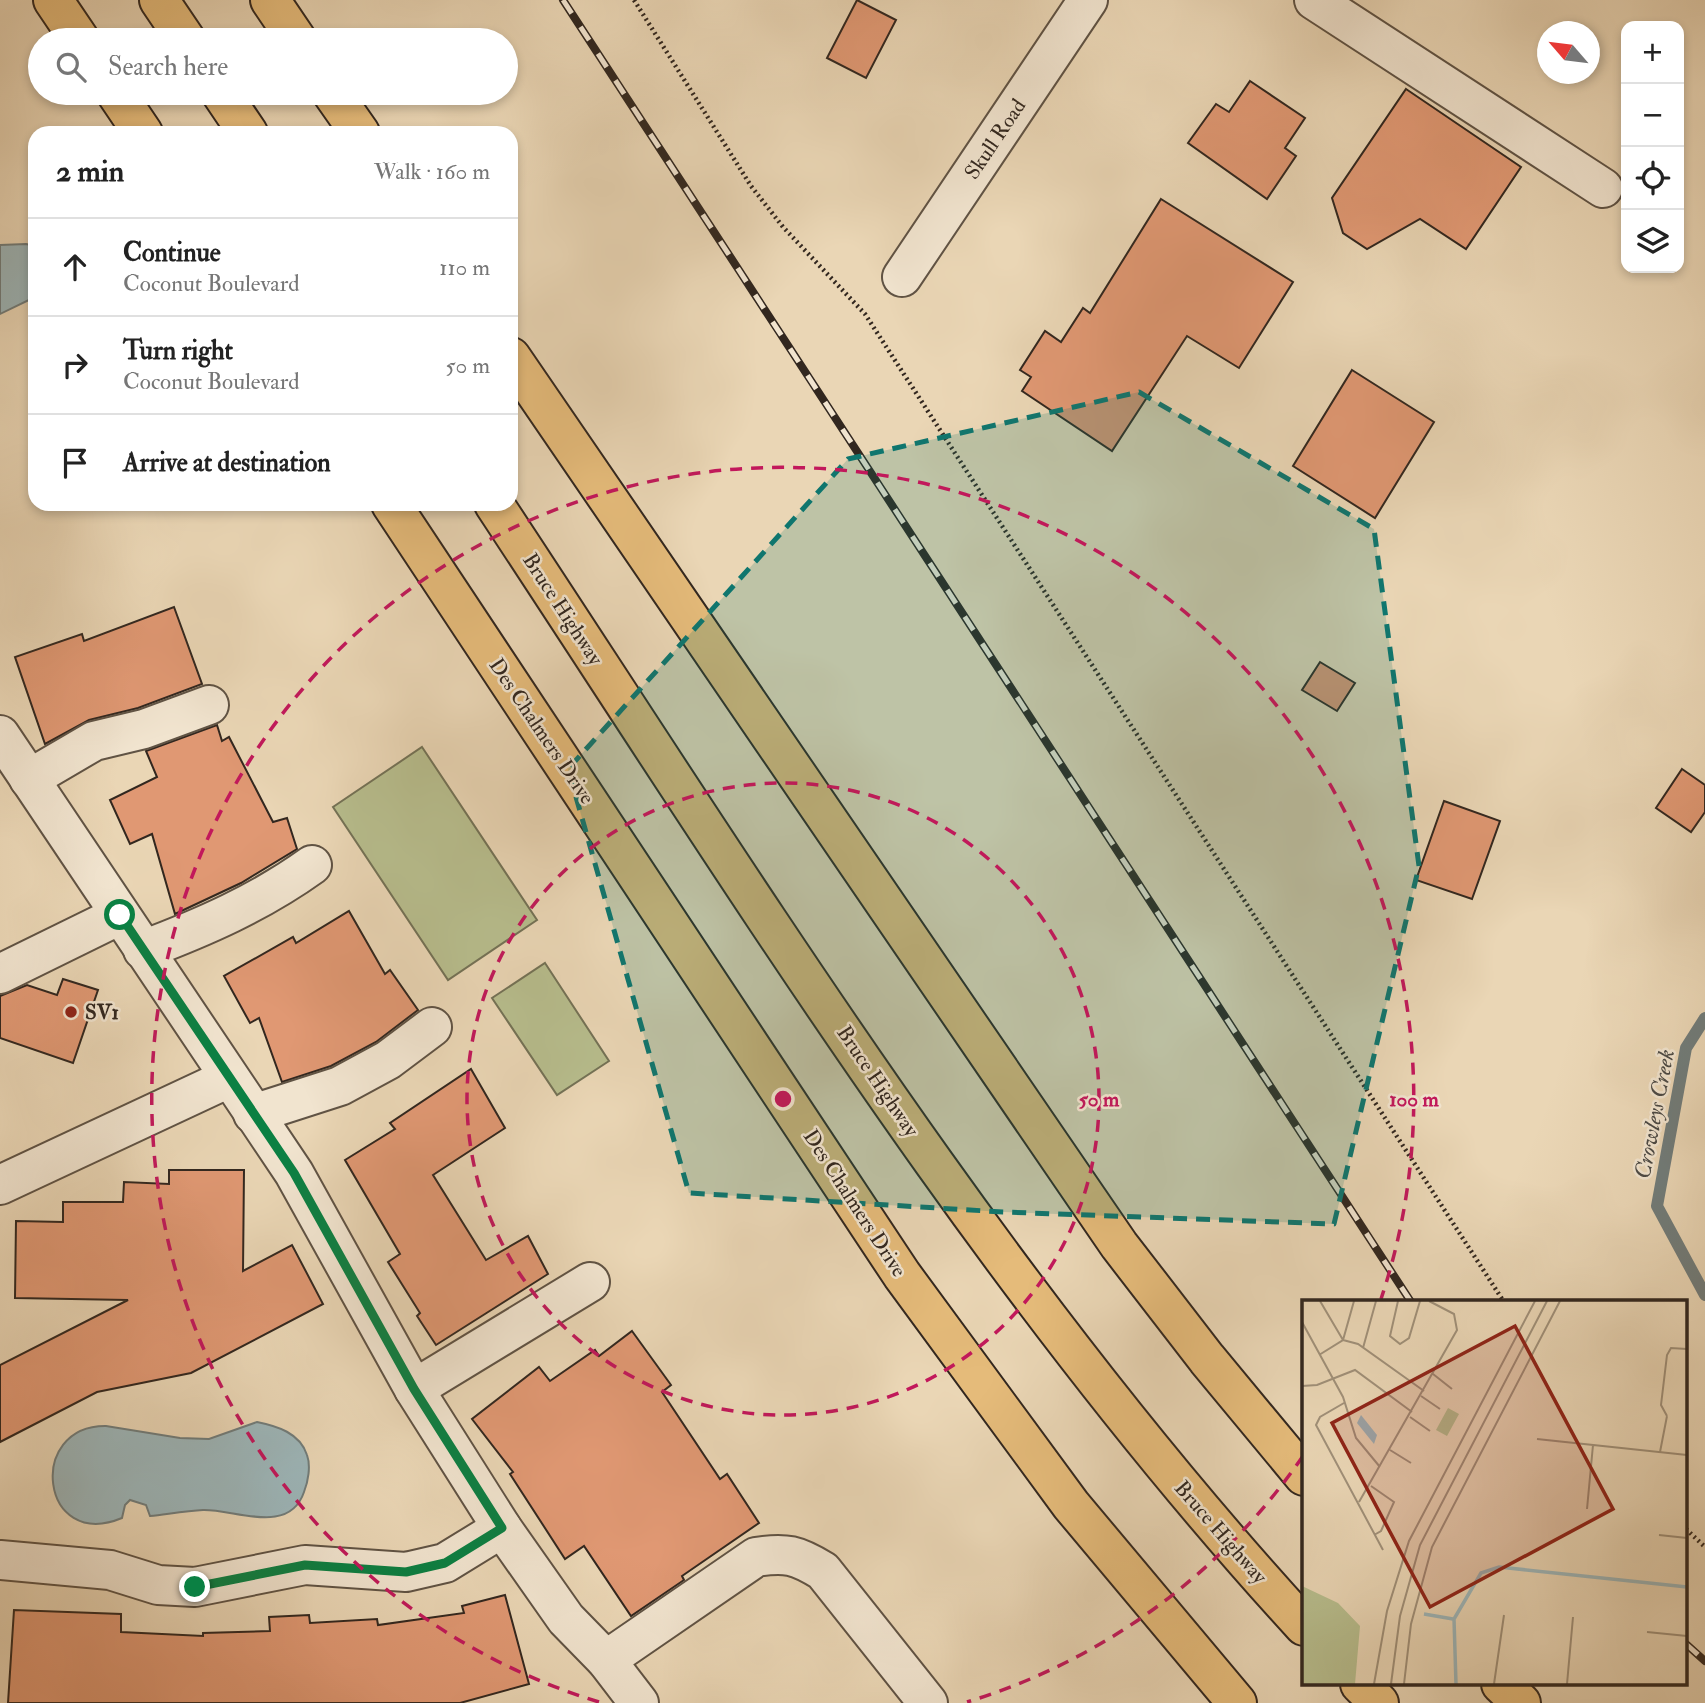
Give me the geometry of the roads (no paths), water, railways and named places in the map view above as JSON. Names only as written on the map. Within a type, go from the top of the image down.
[{"type":"main road","points":[[53,0],[72,28]]},
{"type":"main road","points":[[159,0],[178,28]]},
{"type":"main road","points":[[270,0],[289,28]]},
{"type":"main road","points":[[124,105],[137,126]]},
{"type":"main road","points":[[229,105],[243,126]]},
{"type":"main road","points":[[340,105],[354,126]]},
{"type":"main road","points":[[518,367],[1119,1245],[1207,1359],[1302,1474]]},
{"type":"main road","name":"Des Chalmers Drive","points":[[396,511],[902,1275],[1071,1505],[1237,1703]]},
{"type":"main road","name":"Bruce Highway","points":[[499,511],[904,1120],[1002,1260],[1109,1399],[1222,1536],[1302,1624]]},
{"type":"main road","points":[[1362,1686],[1379,1703]]},
{"type":"main road","points":[[1503,1686],[1521,1703]]},
{"type":"street","name":"Skull Road","points":[[902,277],[1088,0]]},
{"type":"street","points":[[1314,0],[1603,188]]},
{"type":"street","points":[[29,779],[94,741],[144,729],[209,705]]},
{"type":"street","points":[[0,735],[294,1173],[414,1389],[502,1528],[566,1619],[606,1660],[639,1703]]},
{"type":"street","points":[[144,950],[228,916],[273,893],[312,865]]},
{"type":"street","points":[[0,974],[120,915]]},
{"type":"street","points":[[253,1114],[340,1086],[388,1060],[432,1027]]},
{"type":"street","points":[[0,1185],[229,1078]]},
{"type":"street","points":[[414,1389],[590,1282]]},
{"type":"street","points":[[0,1560],[110,1570],[158,1585],[195,1587],[305,1565],[406,1572],[445,1563],[502,1528]]},
{"type":"street","points":[[606,1660],[756,1558],[780,1553],[804,1559],[823,1571],[928,1703]]},
{"type":"water","points":[[28,244],[28,300],[0,314],[0,245]]},
{"type":"water","points":[[257,1422],[280,1428],[293,1436],[304,1447],[307,1455],[309,1469],[305,1488],[297,1505],[286,1513],[274,1517],[260,1517],[203,1510],[150,1516],[146,1505],[130,1500],[125,1505],[122,1518],[94,1524],[74,1518],[60,1504],[53,1484],[54,1464],[63,1445],[80,1431],[106,1426],[180,1438],[209,1439]]},
{"type":"waterway","name":"Crowleys Creek","points":[[1705,1018],[1686,1048],[1657,1206],[1705,1295]]},
{"type":"railway","points":[[563,0],[1410,1300]]},
{"type":"railway","points":[[1688,1646],[1705,1661]]},
{"type":"place","name":"SV1","points":[[71,1012]]}]
